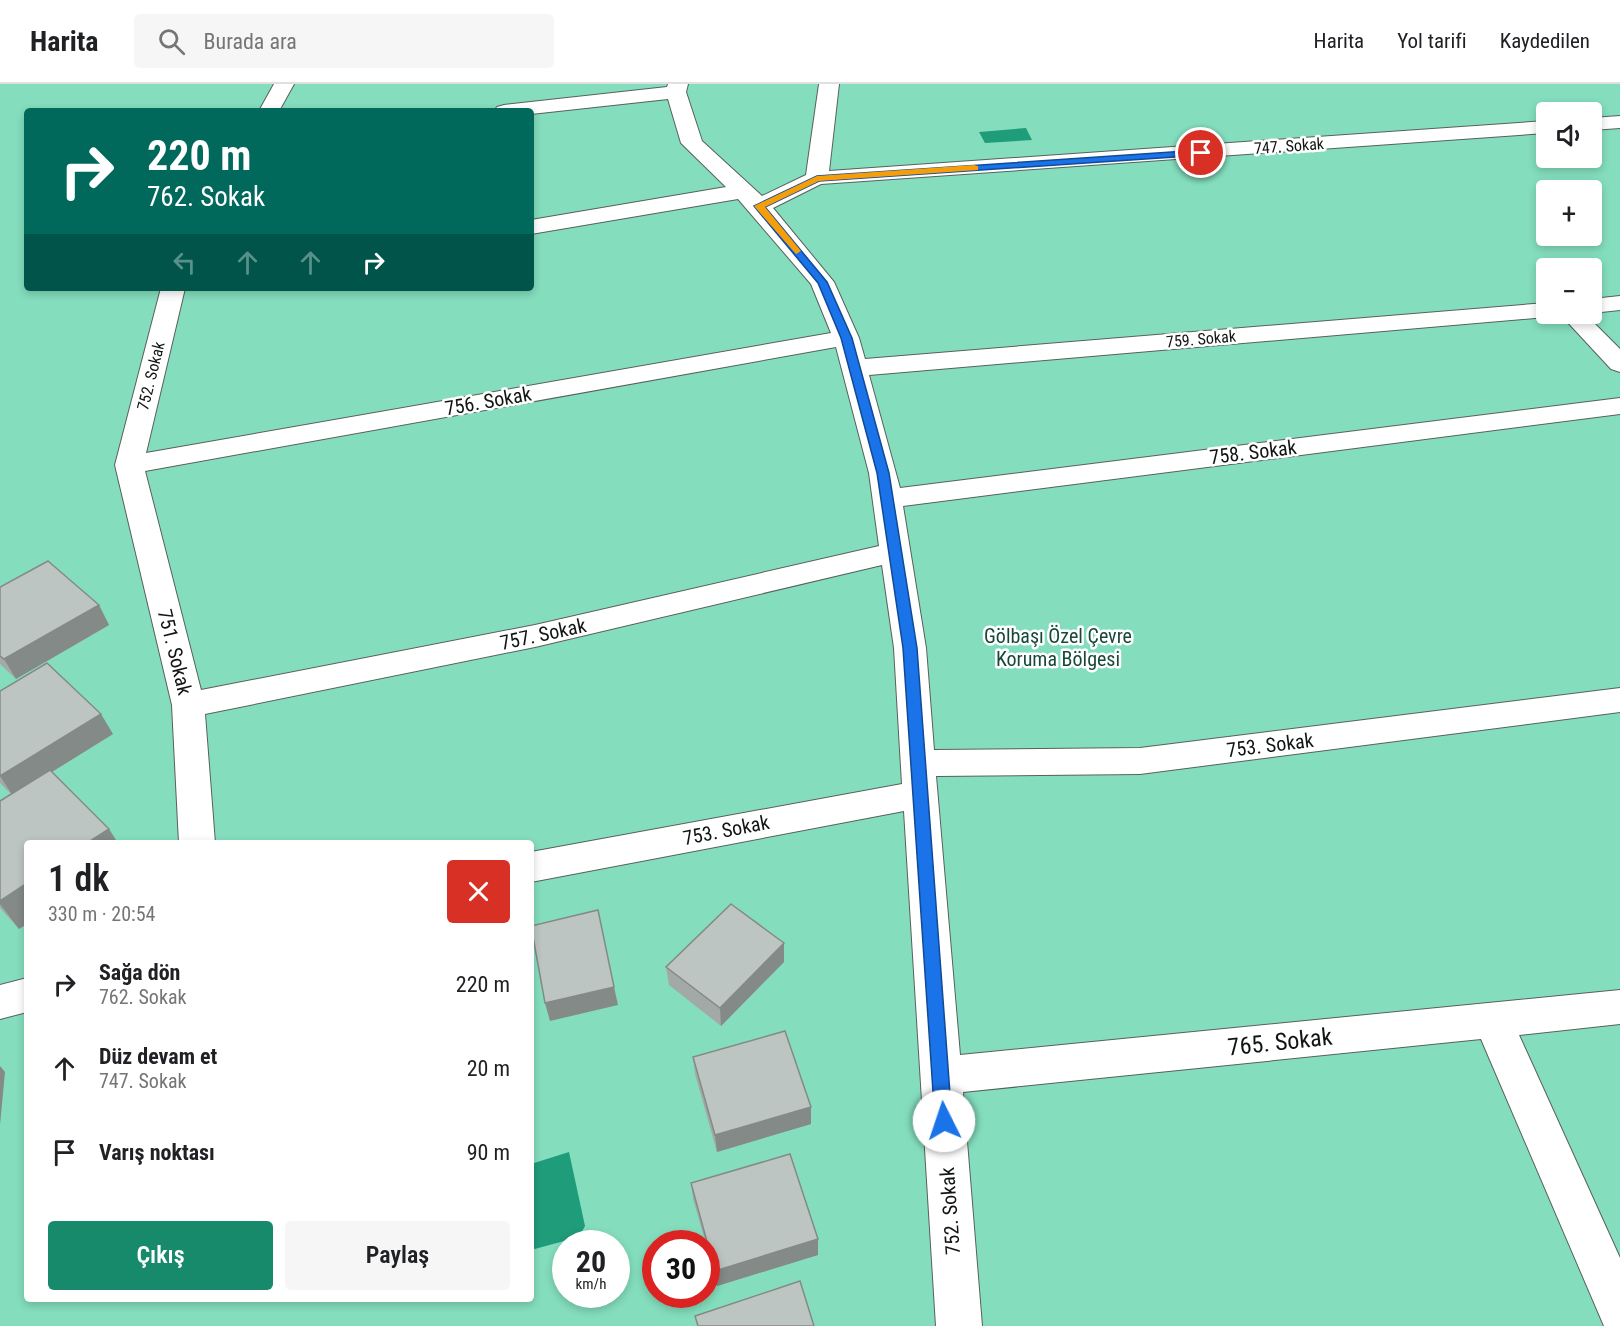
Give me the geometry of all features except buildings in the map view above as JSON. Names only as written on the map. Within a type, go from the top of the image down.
[{"type":"street","points":[[271,108],[284,84]]},
{"type":"street","points":[[534,227],[751,199],[817,178],[829,84]]},
{"type":"street","points":[[527,108],[677,88]]},
{"type":"street","name":"752. Sokak","points":[[677,88],[692,142],[751,199],[822,282],[851,353],[887,499],[910,648],[959,1326]]},
{"type":"street","points":[[1602,123],[1620,122]]},
{"type":"street","name":"747. Sokak","points":[[817,178],[1536,129]]},
{"type":"street","name":"752. Sokak","points":[[129,465],[173,291]]},
{"type":"street","points":[[1602,305],[1620,303]]},
{"type":"street","name":"759. Sokak","points":[[851,353],[1536,311]]},
{"type":"street","points":[[1582,324],[1620,364]]},
{"type":"street","name":"756. Sokak","points":[[129,465],[851,353]]},
{"type":"street","name":"758. Sokak","points":[[887,499],[1620,406]]},
{"type":"street","name":"751. Sokak","points":[[129,465],[188,705],[197,840]]},
{"type":"street","name":"757. Sokak","points":[[188,705],[535,636],[896,552]]},
{"type":"street","name":"753. Sokak","points":[[534,866],[919,778],[1140,761],[1620,700]]},
{"type":"street","points":[[0,1002],[24,996]]},
{"type":"street","name":"765. Sokak","points":[[940,1076],[1620,1006]]},
{"type":"street","points":[[1493,1020],[1620,1310]]},
{"type":"green space","name":"Gölbaşı Özel Çevre Koruma Bölgesi","points":[[0,84],[1620,84],[1620,1326],[0,1326]]},
{"type":"shaded area","points":[[1026,128],[1032,140],[985,143],[979,132]]},
{"type":"shaded area","points":[[569,1152],[585,1226],[583,1230],[552,1230],[552,1244],[534,1249],[534,1163]]},
{"type":"slow traffic","points":[[796,251],[759,206],[817,178],[974,168]]},
{"type":"route","points":[[944,1121],[910,648],[883,473],[846,338],[822,282],[759,206],[817,178],[1201,153]]}]
